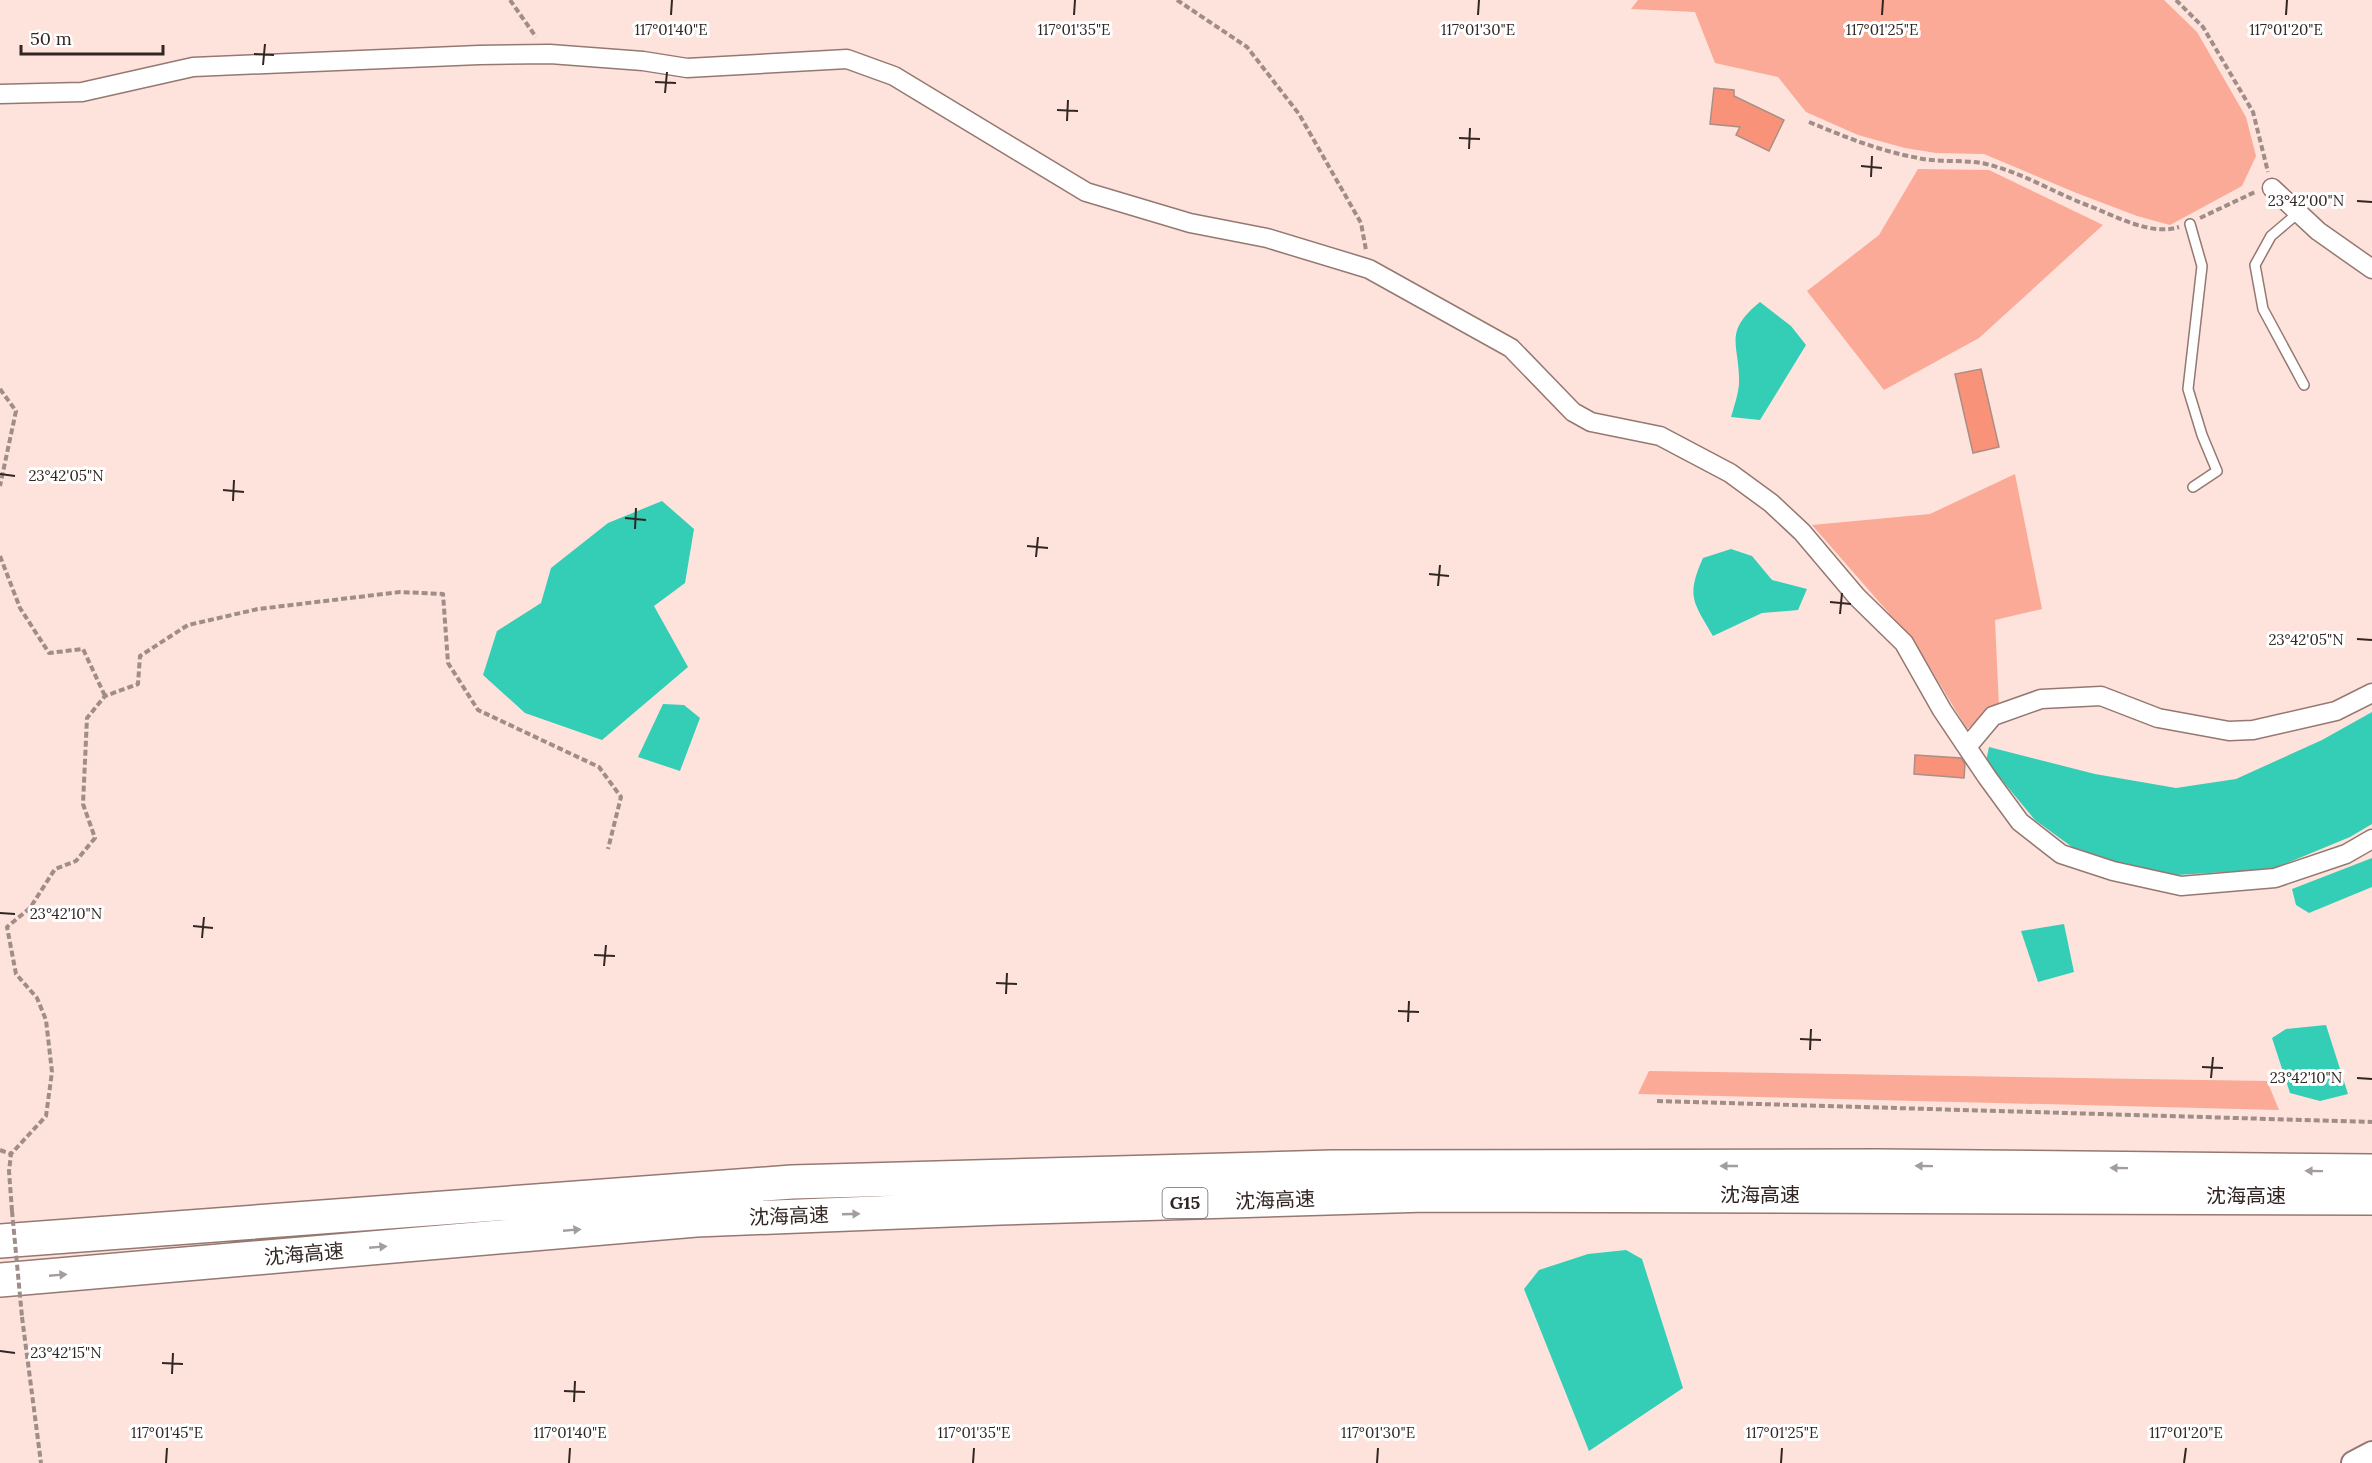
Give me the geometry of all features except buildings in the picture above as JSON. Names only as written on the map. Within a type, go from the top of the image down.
[{"type":"highway","name":"沈海高速","points":[[0,1241],[827,1180],[1332,1167],[1877,1166],[2372,1171]]},
{"type":"highway","name":"沈海高速","points":[[0,1280],[696,1220],[1011,1208],[1426,1195],[2372,1198]]},
{"type":"street","points":[[0,94],[82,92],[193,68],[550,54],[643,61],[687,68],[846,59],[894,76],[1086,192],[1190,223],[1267,238],[1369,269],[1511,348],[1572,412],[1591,422],[1660,435],[1730,473],[1771,503],[1802,532],[1857,597],[1904,643],[1967,747],[2020,822],[2061,854],[2113,871],[2181,886],[2276,878],[2346,854],[2372,839]]},
{"type":"street","points":[[2272,188],[2318,231],[2372,269]]},
{"type":"street","points":[[1967,747],[1993,717],[2042,699],[2101,696],[2158,718],[2229,731],[2253,730],[2336,711],[2372,693]]},
{"type":"street","points":[[2353,1463],[2372,1453]]},
{"type":"lane","points":[[2298,213],[2271,236],[2255,265],[2263,309],[2304,385]]},
{"type":"lane","points":[[2190,224],[2202,266],[2188,389],[2217,471],[2193,487]]},
{"type":"path","points":[[510,0],[517,13],[550,54]]},
{"type":"path","points":[[1177,0],[1247,47],[1299,114],[1361,223],[1369,269]]},
{"type":"path","points":[[1809,122],[1863,144],[1918,158],[1984,164],[2023,176],[2132,223],[2168,231],[2190,224],[2247,193],[2272,188],[2253,112],[2203,27],[2176,0]]},
{"type":"path","points":[[0,389],[16,411],[0,486]]},
{"type":"path","points":[[0,556],[20,608],[49,653],[83,649],[105,696]]},
{"type":"path","points":[[40,1463],[22,1317],[9,1171],[11,1154],[46,1116],[52,1072],[46,1020],[37,998],[16,974],[7,927],[30,908],[55,869],[76,861],[95,838],[83,804],[87,718],[105,696],[138,684],[140,656],[188,625],[258,609],[400,592],[443,594],[448,663],[478,710],[599,767],[621,797],[608,849]]},
{"type":"path","points":[[1657,1101],[2372,1122]]},
{"type":"path","points":[[0,1150],[11,1154]]},
{"type":"shaded area","points":[[1638,0],[2164,0],[2197,32],[2246,117],[2256,156],[2242,186],[2170,225],[2137,216],[2074,192],[1984,154],[1936,153],[1905,148],[1858,135],[1806,112],[1778,77],[1715,63],[1695,12],[1631,9]]},
{"type":"shaded area","points":[[1918,169],[1989,170],[2103,225],[1979,338],[1884,390],[1807,291],[1879,235]]},
{"type":"shaded area","points":[[2015,474],[2042,609],[1995,620],[1999,707],[1967,729],[1915,643],[1812,525],[1930,514]]},
{"type":"shaded area","points":[[1649,1071],[2267,1081],[2279,1110],[1638,1094]]},
{"type":"water","points":[[1760,302],[1791,326],[1806,345],[1760,420],[1731,417],[1739,384],[1737,331],[1748,313]]},
{"type":"water","points":[[662,501],[694,529],[685,583],[654,606],[688,667],[602,740],[525,713],[483,675],[497,631],[541,603],[551,568],[608,523]]},
{"type":"water","points":[[1731,549],[1752,556],[1772,580],[1807,589],[1798,610],[1762,613],[1713,636],[1697,606],[1693,590],[1703,558]]},
{"type":"water","points":[[663,704],[684,705],[700,718],[680,771],[638,757]]},
{"type":"water","points":[[2372,712],[2372,824],[2350,837],[2273,869],[2177,875],[2083,855],[2035,820],[1986,761],[1989,747],[2095,774],[2176,788],[2236,779],[2322,740]]},
{"type":"water","points":[[2372,858],[2372,887],[2309,913],[2296,905],[2292,889]]},
{"type":"water","points":[[2064,924],[2074,972],[2038,982],[2021,931]]},
{"type":"water","points":[[2326,1025],[2348,1094],[2320,1101],[2290,1093],[2272,1038],[2286,1029]]},
{"type":"water","points":[[1626,1250],[1642,1259],[1683,1388],[1589,1451],[1524,1289],[1539,1270],[1588,1254]]}]
